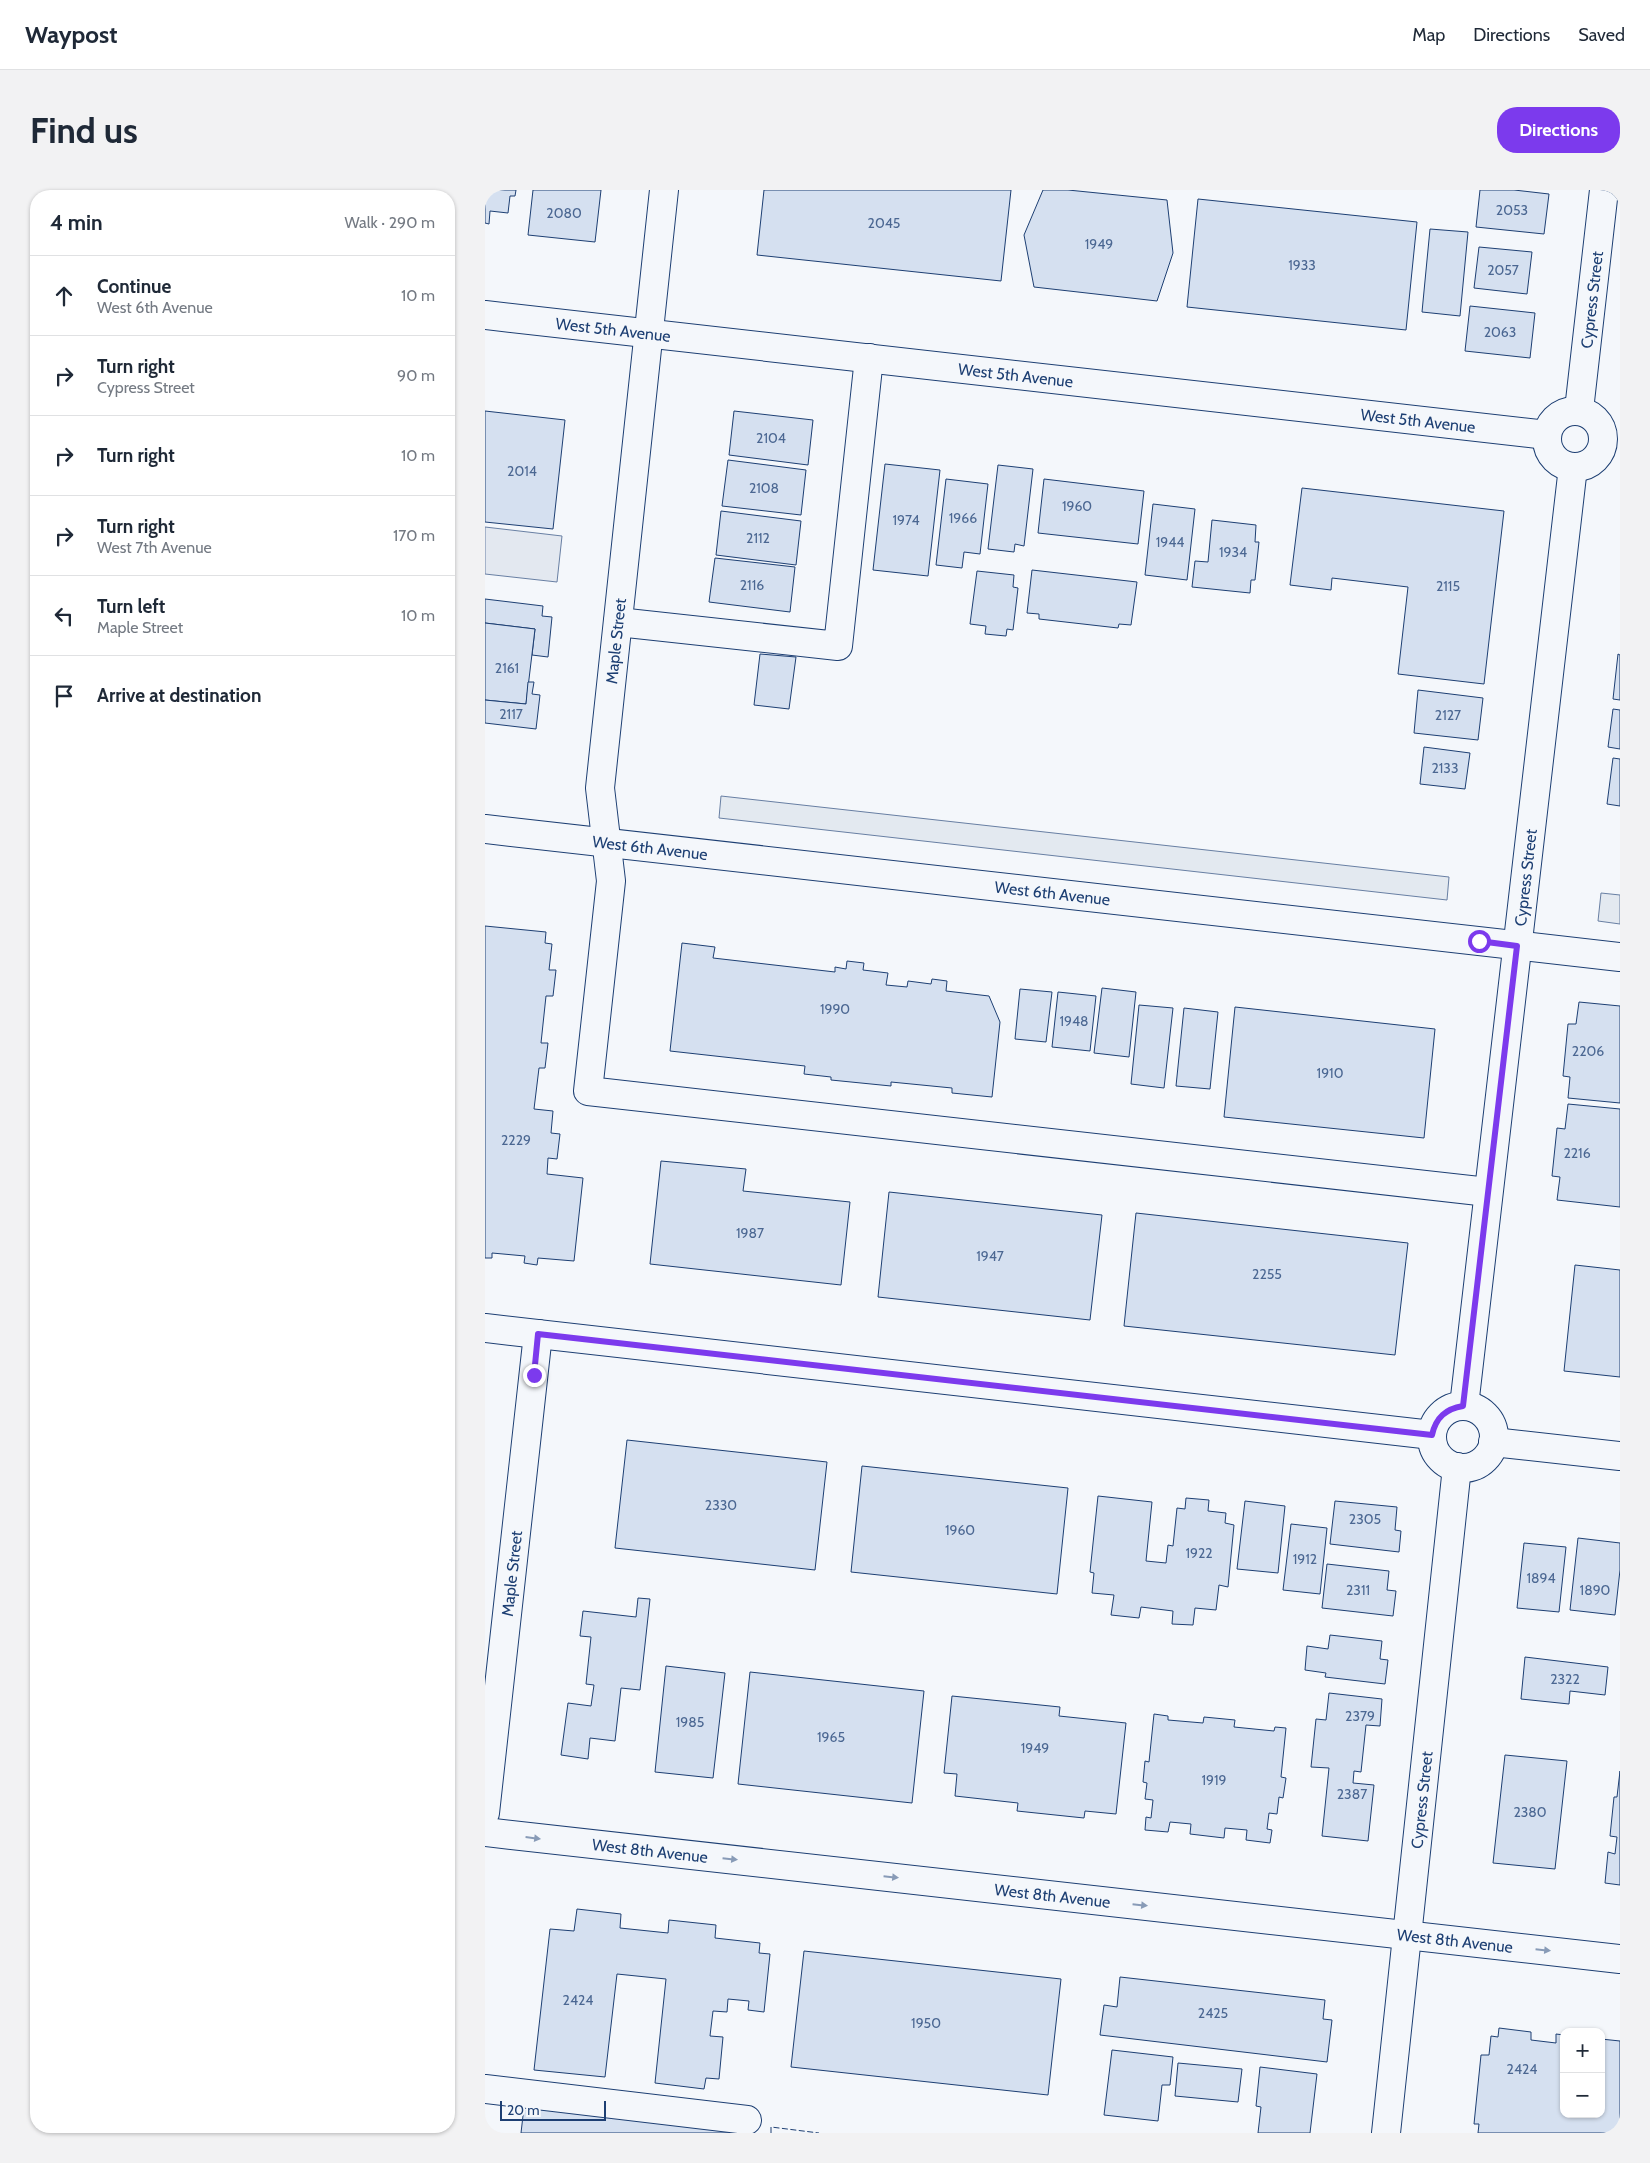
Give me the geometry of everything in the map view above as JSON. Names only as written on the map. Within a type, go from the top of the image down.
[{"type":"street","name":"Maple Street","points":[[664,190],[600,788],[611,881],[588,1091],[1489,1192]]},
{"type":"street","name":"Cypress Street","points":[[1579,410],[1604,190]]},
{"type":"street","name":"West 5th Avenue","points":[[485,315],[1547,435]]},
{"type":"street","points":[[618,622],[838,646],[869,358]]},
{"type":"street","points":[[1579,410],[1595,418],[1603,432],[1612,442],[1597,457],[1582,466],[1573,467],[1563,465],[1556,460],[1547,444],[1547,435],[1554,419],[1562,413],[1579,410]]},
{"type":"street","name":"Cypress Street","points":[[1463,1406],[1573,467]]},
{"type":"street","name":"West 6th Avenue","points":[[485,829],[1620,957]]},
{"type":"street","points":[[485,1328],[1432,1435]]},
{"type":"street","name":"Maple Street","points":[[485,1813],[538,1334]]},
{"type":"street","points":[[1463,1406],[1474,1408],[1489,1421],[1493,1431],[1493,1442],[1490,1451],[1476,1465],[1457,1467],[1441,1459],[1435,1452],[1432,1435],[1434,1425],[1446,1411],[1463,1406]]},
{"type":"street","points":[[1493,1442],[1620,1456]]},
{"type":"street","name":"Cypress Street","points":[[1386,2133],[1457,1467]]},
{"type":"street","name":"West 8th Avenue","points":[[485,1832],[1620,1958]]},
{"type":"street","points":[[485,2088],[747,2120]]},
{"type":"shaded area","points":[[485,527],[562,536],[557,582],[485,574]]},
{"type":"shaded area","points":[[721,796],[1449,877],[1447,900],[719,818]]},
{"type":"shaded area","points":[[1601,893],[1620,895],[1620,924],[1598,921]]},
{"type":"building","points":[[485,190],[516,190],[515,196],[510,196],[508,213],[490,211],[489,224],[485,223]]},
{"type":"building","points":[[533,190],[601,190],[595,242],[528,235]]},
{"type":"building","points":[[764,190],[1011,190],[1001,281],[757,255]]},
{"type":"building","points":[[1043,190],[1068,190],[1167,200],[1173,253],[1157,301],[1034,287],[1024,235]]},
{"type":"building","points":[[1480,190],[1514,190],[1549,194],[1544,234],[1476,227]]},
{"type":"building","points":[[1198,199],[1417,222],[1406,330],[1187,307]]},
{"type":"building","points":[[1430,229],[1468,232],[1460,316],[1422,312]]},
{"type":"building","points":[[1479,247],[1532,252],[1527,294],[1474,288]]},
{"type":"building","points":[[1470,306],[1535,313],[1530,358],[1465,351]]},
{"type":"building","points":[[485,411],[565,420],[553,529],[485,522]]},
{"type":"building","points":[[734,411],[813,420],[808,465],[729,455]]},
{"type":"building","points":[[728,460],[806,470],[801,515],[722,506]]},
{"type":"building","points":[[885,464],[940,470],[928,576],[873,570]]},
{"type":"building","points":[[998,465],[1033,469],[1024,546],[1015,544],[1014,552],[988,549]]},
{"type":"building","points":[[946,479],[988,484],[980,554],[964,552],[962,568],[936,565]]},
{"type":"building","points":[[1044,479],[1144,491],[1138,544],[1038,533]]},
{"type":"building","points":[[1302,488],[1504,511],[1484,684],[1398,674],[1408,587],[1332,578],[1331,590],[1290,585]]},
{"type":"building","points":[[1153,504],[1195,509],[1187,580],[1145,575]]},
{"type":"building","points":[[721,511],[801,521],[796,565],[716,555]]},
{"type":"building","points":[[1212,520],[1256,525],[1255,542],[1259,542],[1255,580],[1251,580],[1250,593],[1192,587],[1195,561],[1208,562]]},
{"type":"building","points":[[715,558],[795,567],[790,612],[709,602]]},
{"type":"building","points":[[1032,570],[1137,582],[1131,625],[1119,624],[1118,628],[1039,619],[1039,614],[1027,613]]},
{"type":"building","points":[[977,571],[1014,575],[1013,587],[1018,588],[1013,630],[1007,629],[1006,636],[985,634],[986,626],[970,624]]},
{"type":"building","points":[[485,599],[543,606],[542,616],[552,617],[548,657],[532,655],[535,629],[485,623]]},
{"type":"building","points":[[485,623],[535,629],[526,704],[485,700]]},
{"type":"building","points":[[760,654],[796,657],[789,709],[754,705]]},
{"type":"building","points":[[1618,654],[1620,655],[1620,700],[1613,699]]},
{"type":"building","points":[[528,682],[534,682],[532,694],[540,695],[536,729],[485,723],[485,700],[526,704]]},
{"type":"building","points":[[1418,690],[1483,698],[1478,740],[1414,733]]},
{"type":"building","points":[[1613,709],[1620,710],[1620,749],[1608,747]]},
{"type":"building","points":[[1424,747],[1470,753],[1465,789],[1420,784]]},
{"type":"building","points":[[1613,758],[1620,759],[1620,806],[1607,804]]},
{"type":"building","points":[[485,926],[546,932],[545,943],[552,944],[549,970],[556,970],[553,996],[546,996],[541,1043],[548,1043],[545,1068],[539,1068],[534,1109],[553,1111],[551,1133],[560,1134],[557,1159],[548,1158],[547,1174],[583,1178],[574,1261],[538,1258],[537,1265],[524,1263],[525,1256],[492,1253],[492,1258],[485,1258]]},
{"type":"building","points":[[682,943],[715,947],[713,958],[835,972],[835,967],[846,969],[847,961],[864,963],[863,970],[888,973],[886,985],[907,987],[908,981],[931,984],[932,979],[947,981],[946,991],[989,996],[1000,1022],[992,1097],[952,1093],[952,1088],[891,1082],[891,1086],[831,1080],[831,1077],[804,1074],[805,1066],[670,1051]]},
{"type":"building","points":[[1102,988],[1136,992],[1129,1057],[1094,1053]]},
{"type":"building","points":[[1020,989],[1052,992],[1046,1042],[1015,1039]]},
{"type":"building","points":[[1058,992],[1096,996],[1090,1051],[1052,1047]]},
{"type":"building","points":[[1579,1002],[1620,1006],[1620,1103],[1568,1098],[1570,1077],[1563,1076],[1568,1024],[1576,1024]]},
{"type":"building","points":[[1139,1005],[1173,1008],[1164,1088],[1131,1084]]},
{"type":"building","points":[[1235,1007],[1435,1029],[1424,1138],[1224,1117]]},
{"type":"building","points":[[1184,1008],[1218,1012],[1210,1089],[1176,1086]]},
{"type":"building","points":[[1568,1104],[1620,1109],[1620,1207],[1557,1200],[1560,1177],[1552,1176],[1557,1128],[1565,1129]]},
{"type":"building","points":[[661,1161],[746,1169],[743,1191],[850,1202],[841,1285],[650,1264]]},
{"type":"building","points":[[889,1192],[1102,1215],[1090,1320],[878,1297]]},
{"type":"building","points":[[1136,1213],[1408,1243],[1395,1355],[1124,1326]]},
{"type":"building","points":[[1575,1265],[1620,1270],[1620,1377],[1564,1371]]},
{"type":"building","points":[[627,1440],[827,1462],[815,1570],[615,1548]]},
{"type":"building","points":[[862,1466],[1068,1488],[1057,1594],[851,1572]]},
{"type":"building","points":[[1098,1496],[1152,1502],[1146,1561],[1166,1563],[1168,1545],[1173,1546],[1177,1508],[1185,1509],[1186,1498],[1209,1500],[1208,1511],[1226,1513],[1225,1523],[1234,1525],[1228,1587],[1219,1585],[1216,1610],[1195,1608],[1193,1625],[1172,1624],[1173,1611],[1141,1607],[1139,1618],[1111,1615],[1114,1595],[1092,1593],[1094,1573],[1090,1572]]},
{"type":"building","points":[[1245,1501],[1285,1506],[1278,1573],[1237,1569]]},
{"type":"building","points":[[1335,1501],[1397,1507],[1395,1530],[1401,1531],[1399,1552],[1330,1544]]},
{"type":"building","points":[[1291,1524],[1327,1528],[1320,1594],[1283,1590]]},
{"type":"building","points":[[1578,1538],[1620,1543],[1620,1570],[1615,1615],[1570,1610]]},
{"type":"building","points":[[1524,1543],[1566,1547],[1559,1612],[1517,1608]]},
{"type":"building","points":[[1327,1564],[1389,1571],[1387,1590],[1396,1591],[1393,1616],[1322,1608]]},
{"type":"building","points":[[638,1598],[650,1599],[640,1690],[621,1688],[615,1741],[590,1738],[588,1759],[561,1755],[568,1703],[591,1706],[594,1685],[586,1684],[591,1637],[580,1636],[583,1611],[636,1617]]},
{"type":"building","points":[[1330,1635],[1382,1641],[1380,1659],[1388,1660],[1385,1684],[1325,1677],[1326,1673],[1305,1670],[1307,1646],[1328,1649]]},
{"type":"building","points":[[1525,1657],[1608,1667],[1605,1695],[1570,1691],[1569,1704],[1521,1699]]},
{"type":"building","points":[[666,1666],[725,1673],[713,1778],[655,1772]]},
{"type":"building","points":[[750,1672],[924,1691],[912,1803],[738,1784]]},
{"type":"building","points":[[1329,1693],[1382,1699],[1380,1726],[1366,1725],[1361,1772],[1354,1771],[1353,1783],[1374,1785],[1368,1841],[1322,1836],[1329,1768],[1311,1767],[1316,1719],[1326,1720]]},
{"type":"building","points":[[952,1696],[1060,1707],[1059,1716],[1126,1723],[1116,1814],[1085,1811],[1084,1818],[1017,1811],[1018,1803],[955,1796],[957,1774],[944,1773]]},
{"type":"building","points":[[1154,1714],[1168,1716],[1168,1720],[1203,1723],[1204,1717],[1235,1720],[1234,1727],[1274,1731],[1275,1727],[1286,1728],[1281,1777],[1286,1778],[1283,1798],[1279,1797],[1277,1814],[1269,1813],[1267,1829],[1272,1830],[1270,1843],[1246,1840],[1247,1830],[1225,1828],[1224,1838],[1190,1834],[1191,1824],[1170,1822],[1168,1832],[1145,1830],[1146,1817],[1151,1818],[1153,1800],[1145,1799],[1147,1783],[1143,1782],[1145,1761],[1149,1762]]},
{"type":"building","points":[[1505,1755],[1567,1761],[1555,1869],[1493,1863]]},
{"type":"building","points":[[1620,1771],[1620,1885],[1605,1883],[1608,1852],[1615,1854],[1617,1837],[1610,1836],[1614,1797],[1617,1797]]},
{"type":"building","points":[[577,1909],[621,1914],[620,1928],[668,1933],[669,1920],[716,1925],[715,1938],[760,1943],[759,1953],[770,1954],[764,2012],[748,2010],[749,2001],[728,1999],[727,2012],[713,2011],[710,2036],[723,2037],[719,2079],[706,2078],[704,2089],[655,2083],[666,1979],[617,1974],[605,2077],[534,2070],[550,1929],[574,1931]]},
{"type":"building","points":[[804,1951],[1061,1979],[1048,2095],[791,2067]]},
{"type":"building","points":[[1120,1977],[1325,2000],[1323,2019],[1332,2020],[1327,2062],[1100,2035],[1104,2005],[1117,2007]]},
{"type":"building","points":[[1499,2028],[1531,2032],[1531,2040],[1556,2043],[1556,2034],[1560,2034],[1560,2118],[1605,2118],[1605,2039],[1620,2041],[1620,2133],[1478,2133],[1479,2124],[1474,2124],[1481,2055],[1489,2055],[1491,2036],[1498,2037]]},
{"type":"building","points":[[1112,2050],[1173,2057],[1170,2085],[1162,2085],[1158,2121],[1104,2115]]},
{"type":"building","points":[[1178,2063],[1242,2069],[1238,2102],[1175,2096]]},
{"type":"building","points":[[1260,2067],[1317,2074],[1310,2133],[1258,2133],[1261,2107],[1256,2106]]},
{"type":"building","points":[[524,2107],[754,2133],[521,2133]]},
{"type":"fence","points":[[771,2133],[771,2127],[819,2133]]},
{"type":"route","points":[[534,1375],[538,1334],[1432,1435],[1434,1425],[1446,1411],[1463,1406],[1517,946],[1479,941]]}]
